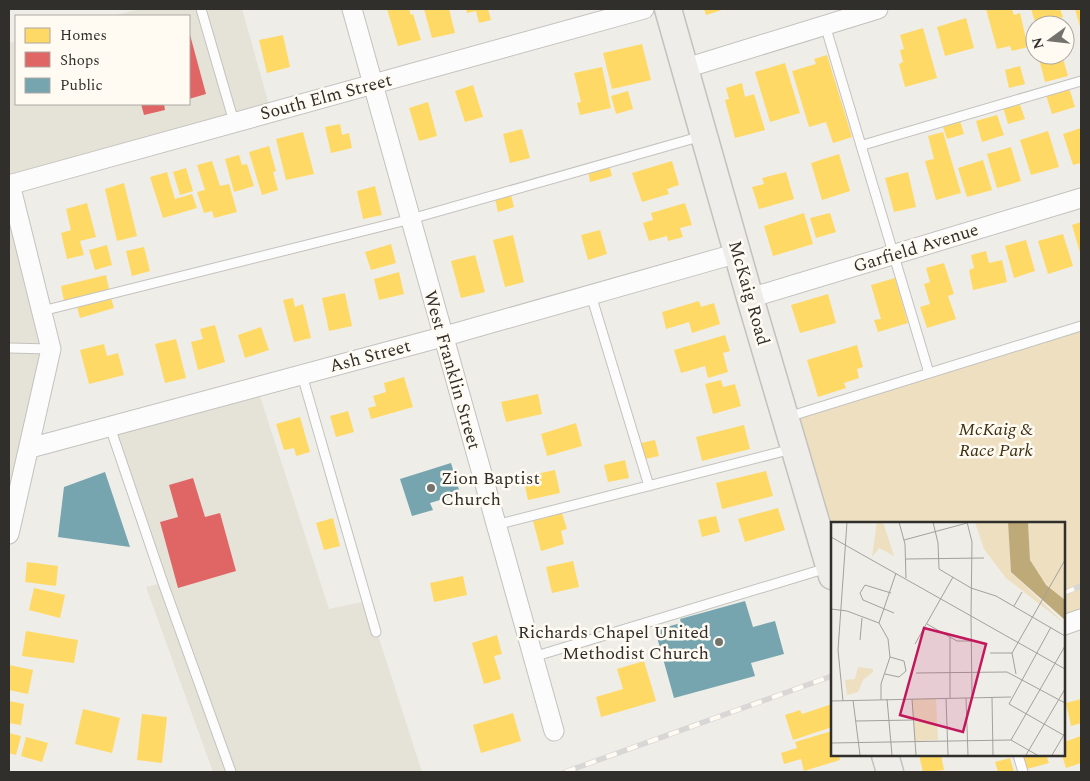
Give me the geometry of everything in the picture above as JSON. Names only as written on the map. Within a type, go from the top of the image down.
[{"type":"street","name":"West Franklin Street","points":[[352,9],[375,84],[442,337],[554,731]]},
{"type":"street","name":"South Elm Street","points":[[10,184],[644,9]]},
{"type":"street","name":"McKaig Road","points":[[668,9],[750,298],[831,572]]},
{"type":"street","points":[[686,68],[878,9]]},
{"type":"street","points":[[9,534],[52,349],[10,184]]},
{"type":"street","name":"Garfield Avenue","points":[[750,298],[1081,198]]},
{"type":"street","name":"Ash Street","points":[[30,448],[442,337],[738,253]]},
{"type":"street","points":[[1065,625],[1081,619]]},
{"type":"street","points":[[885,756],[890,772]]},
{"type":"lane","points":[[200,9],[234,122]]},
{"type":"lane","points":[[825,25],[863,145],[892,255],[929,373]]},
{"type":"lane","points":[[863,145],[1081,81]]},
{"type":"lane","points":[[42,311],[410,218],[705,136]]},
{"type":"lane","points":[[591,295],[649,486]]},
{"type":"lane","points":[[785,418],[1081,326]]},
{"type":"lane","points":[[9,348],[52,349]]},
{"type":"lane","points":[[302,375],[376,632]]},
{"type":"lane","points":[[110,427],[163,583],[231,772]]},
{"type":"lane","points":[[496,526],[794,448]]},
{"type":"lane","points":[[533,657],[831,572]]},
{"type":"lane","points":[[1018,756],[1023,772]]},
{"type":"shaded area","points":[[140,9],[242,9],[271,112],[11,184],[51,349],[9,534],[9,43],[15,41],[15,105],[190,105],[190,15],[115,15]]},
{"type":"shaded area","points":[[257,387],[329,609],[367,601],[422,772],[213,772],[146,587],[162,583],[110,427]]},
{"type":"green space","name":"McKaig & Race Park","points":[[1081,326],[1081,621],[1065,627],[1065,522],[831,522],[831,571],[785,418]]},
{"type":"building: Homes","points":[[387,9],[409,9],[411,15],[413,14],[421,40],[398,46]]},
{"type":"building: Homes","points":[[424,9],[449,9],[455,33],[432,38]]},
{"type":"building: Homes","points":[[466,9],[488,9],[491,20],[479,23],[476,11],[467,13]]},
{"type":"building: Homes","points":[[704,9],[725,9],[706,15]]},
{"type":"building: Homes","points":[[986,9],[1012,9],[1014,15],[1020,13],[1025,34],[1025,48],[1012,51],[1010,46],[997,49]]},
{"type":"building: Homes","points":[[1031,9],[1060,9],[1062,15],[1033,15]]},
{"type":"building: Homes","points":[[1075,9],[1081,9],[1081,30]]},
{"type":"building: Homes","points":[[966,18],[974,48],[945,56],[937,27]]},
{"type":"building: Homes","points":[[923,28],[937,78],[905,87],[899,64],[903,62],[900,50],[904,49],[900,35]]},
{"type":"building: Homes","points":[[283,35],[290,67],[267,73],[259,40]]},
{"type":"building: Homes","points":[[642,44],[651,80],[612,89],[603,53]]},
{"type":"building: Homes","points":[[827,55],[852,137],[833,143],[826,122],[809,127],[792,71],[816,64],[814,59]]},
{"type":"building: Homes","points":[[785,63],[800,113],[770,122],[755,72]]},
{"type":"building: Homes","points":[[1041,65],[1065,65],[1068,76],[1045,82]]},
{"type":"building: Homes","points":[[1020,66],[1025,84],[1009,88],[1005,70]]},
{"type":"building: Homes","points":[[602,67],[611,108],[580,115],[577,103],[581,102],[574,73]]},
{"type":"building: Homes","points":[[742,83],[745,97],[754,94],[765,130],[735,138],[725,100],[729,99],[726,88]]},
{"type":"building: Homes","points":[[473,85],[483,117],[465,122],[455,91]]},
{"type":"building: Homes","points":[[1069,88],[1075,107],[1052,114],[1046,95]]},
{"type":"building: Homes","points":[[628,91],[633,109],[616,114],[611,96]]},
{"type":"building: Homes","points":[[428,102],[437,136],[419,141],[409,108]]},
{"type":"building: Homes","points":[[1019,102],[1025,119],[1008,124],[1003,107]]},
{"type":"building: Homes","points":[[997,115],[1004,135],[982,142],[976,121]]},
{"type":"building: Homes","points":[[960,121],[964,134],[947,139],[943,127]]},
{"type":"building: Homes","points":[[340,124],[342,135],[349,133],[352,148],[331,153],[325,127]]},
{"type":"building: Homes","points":[[1081,128],[1081,163],[1073,165],[1063,134]]},
{"type":"building: Homes","points":[[522,129],[530,158],[510,163],[503,134]]},
{"type":"building: Homes","points":[[1048,131],[1059,167],[1031,175],[1020,140]]},
{"type":"building: Homes","points":[[303,132],[314,174],[286,180],[276,139]]},
{"type":"building: Homes","points":[[943,132],[961,193],[936,200],[925,161],[934,159],[928,136]]},
{"type":"building: Homes","points":[[269,146],[276,171],[273,172],[278,190],[262,195],[249,152]]},
{"type":"building: Homes","points":[[1011,147],[1021,181],[997,188],[987,154]]},
{"type":"building: Homes","points":[[839,154],[850,191],[822,200],[811,163]]},
{"type":"building: Homes","points":[[239,155],[242,165],[247,164],[254,186],[234,192],[225,159]]},
{"type":"building: Homes","points":[[983,160],[992,190],[967,197],[958,168]]},
{"type":"building: Homes","points":[[212,161],[220,186],[229,184],[237,212],[214,218],[212,211],[204,213],[197,192],[205,190],[197,165]]},
{"type":"building: Homes","points":[[672,161],[679,185],[667,189],[669,194],[642,202],[632,173]]},
{"type":"building: Homes","points":[[609,165],[612,176],[590,182],[588,170]]},
{"type":"building: Homes","points":[[186,168],[193,191],[180,195],[173,172]]},
{"type":"building: Homes","points":[[167,172],[175,199],[192,194],[197,208],[163,218],[150,177]]},
{"type":"building: Homes","points":[[786,172],[794,199],[759,209],[752,187],[764,184],[762,178]]},
{"type":"building: Homes","points":[[908,172],[916,207],[894,212],[885,178]]},
{"type":"building: Homes","points":[[124,183],[137,236],[117,241],[105,189]]},
{"type":"building: Homes","points":[[375,186],[382,215],[363,219],[357,191]]},
{"type":"building: Homes","points":[[511,195],[514,207],[498,212],[495,199]]},
{"type":"building: Homes","points":[[87,203],[96,237],[80,241],[84,255],[67,259],[61,233],[71,230],[66,209]]},
{"type":"building: Homes","points":[[685,203],[692,225],[680,228],[683,237],[668,241],[667,236],[649,241],[643,223],[653,220],[651,213]]},
{"type":"building: Homes","points":[[804,213],[813,244],[773,256],[764,226]]},
{"type":"building: Homes","points":[[830,213],[836,232],[816,238],[810,218]]},
{"type":"building: Homes","points":[[1081,222],[1081,256],[1072,225]]},
{"type":"building: Homes","points":[[600,230],[607,254],[588,260],[581,235]]},
{"type":"building: Homes","points":[[1063,234],[1073,266],[1048,274],[1038,241]]},
{"type":"building: Homes","points":[[513,235],[524,282],[505,287],[493,240]]},
{"type":"building: Homes","points":[[1026,240],[1035,271],[1014,278],[1005,246]]},
{"type":"building: Homes","points":[[391,244],[396,263],[371,270],[365,252]]},
{"type":"building: Homes","points":[[107,245],[112,265],[95,270],[89,250]]},
{"type":"building: Homes","points":[[144,247],[150,271],[132,276],[126,251]]},
{"type":"building: Homes","points":[[986,251],[989,263],[1002,260],[1007,282],[973,290],[969,270],[974,268],[971,255]]},
{"type":"building: Homes","points":[[475,255],[485,292],[461,298],[451,261]]},
{"type":"building: Homes","points":[[944,263],[954,294],[948,296],[956,319],[927,328],[920,307],[930,304],[924,284],[930,282],[926,268]]},
{"type":"building: Homes","points":[[399,272],[404,294],[379,300],[374,279]]},
{"type":"building: Homes","points":[[106,275],[109,289],[64,301],[61,286]]},
{"type":"building: Homes","points":[[895,278],[908,323],[878,332],[874,320],[881,319],[871,285]]},
{"type":"building: Homes","points":[[345,293],[352,326],[329,331],[322,298]]},
{"type":"building: Homes","points":[[828,294],[836,323],[800,333],[791,305]]},
{"type":"building: Homes","points":[[111,298],[114,308],[80,318],[77,307]]},
{"type":"building: Homes","points":[[293,298],[295,307],[303,304],[311,338],[294,342],[283,300]]},
{"type":"building: Homes","points":[[699,301],[701,307],[714,303],[720,324],[692,333],[689,322],[666,329],[662,312]]},
{"type":"building: Homes","points":[[215,325],[225,362],[198,370],[191,342],[203,339],[200,329]]},
{"type":"building: Homes","points":[[261,327],[269,350],[245,358],[238,335]]},
{"type":"building: Homes","points":[[725,335],[730,351],[723,353],[728,372],[708,378],[705,366],[681,373],[674,350]]},
{"type":"building: Homes","points":[[176,339],[186,378],[165,383],[155,344]]},
{"type":"building: Homes","points":[[104,344],[107,356],[118,353],[124,375],[89,384],[80,350]]},
{"type":"building: Homes","points":[[857,345],[863,367],[857,369],[859,378],[844,383],[846,388],[818,397],[807,360]]},
{"type":"building: Homes","points":[[404,377],[413,407],[371,419],[368,408],[376,406],[373,396],[386,392],[384,383]]},
{"type":"building: Homes","points":[[721,380],[723,387],[735,384],[741,406],[713,414],[705,384]]},
{"type":"building: Homes","points":[[538,394],[542,414],[506,422],[501,402]]},
{"type":"building: Homes","points":[[348,411],[354,432],[336,437],[330,416]]},
{"type":"building: Homes","points":[[300,417],[310,452],[296,456],[294,448],[284,450],[276,424]]},
{"type":"building: Homes","points":[[576,423],[582,446],[547,456],[541,434]]},
{"type":"building: Homes","points":[[744,425],[750,449],[702,461],[696,437]]},
{"type":"building: Homes","points":[[655,440],[659,456],[645,459],[641,443]]},
{"type":"building: Homes","points":[[625,460],[629,478],[608,482],[604,465]]},
{"type":"building: Homes","points":[[555,470],[560,493],[528,500],[523,477]]},
{"type":"building: Homes","points":[[766,471],[773,496],[722,509],[716,483]]},
{"type":"building: Homes","points":[[778,508],[785,530],[745,542],[738,519]]},
{"type":"building: Homes","points":[[562,513],[567,529],[561,531],[564,544],[541,551],[533,521]]},
{"type":"building: Homes","points":[[716,516],[720,532],[702,537],[698,520]]},
{"type":"building: Homes","points":[[333,518],[340,546],[324,550],[316,523]]},
{"type":"building: Homes","points":[[573,561],[579,587],[552,593],[546,567]]},
{"type":"building: Homes","points":[[27,562],[58,566],[56,586],[25,582]]},
{"type":"building: Homes","points":[[463,576],[467,595],[434,602],[430,583]]},
{"type":"building: Homes","points":[[34,588],[65,595],[60,618],[29,610]]},
{"type":"building: Homes","points":[[26,631],[78,640],[74,663],[22,656]]},
{"type":"building: Homes","points":[[497,635],[502,654],[494,656],[501,679],[484,684],[472,643]]},
{"type":"building: Homes","points":[[644,661],[656,701],[601,717],[596,697],[623,689],[617,669]]},
{"type":"building: Homes","points":[[9,665],[33,670],[28,694],[9,690]]},
{"type":"building: Homes","points":[[1081,699],[1081,723],[1071,726],[1066,703]]},
{"type":"building: Homes","points":[[9,701],[24,704],[21,725],[9,723]]},
{"type":"building: Homes","points":[[831,704],[831,727],[793,740],[785,715],[800,710],[802,714]]},
{"type":"building: Homes","points":[[83,709],[120,718],[112,753],[75,744]]},
{"type":"building: Homes","points":[[513,713],[521,741],[481,753],[473,725]]},
{"type":"building: Homes","points":[[142,714],[167,717],[162,763],[137,760]]},
{"type":"building: Homes","points":[[831,731],[831,756],[839,756],[840,760],[804,771],[801,759],[784,764],[781,753],[797,748],[795,742]]},
{"type":"building: Homes","points":[[9,733],[21,736],[16,755],[9,753]]},
{"type":"building: Homes","points":[[1081,736],[1081,763],[1066,768],[1062,756],[1065,756],[1065,742]]},
{"type":"building: Homes","points":[[26,737],[48,743],[42,762],[21,756]]},
{"type":"building: Homes","points":[[919,756],[941,756],[944,770],[923,772]]},
{"type":"building: Homes","points":[[1023,756],[1046,756],[1049,763],[1027,769]]},
{"type":"building: Homes","points":[[1010,758],[1014,772],[998,772],[995,762]]},
{"type":"building: Shops","points":[[190,35],[206,94],[190,99]]},
{"type":"building: Shops","points":[[141,105],[164,105],[165,110],[144,115]]},
{"type":"building: Shops","points":[[193,478],[205,517],[220,513],[236,571],[178,588],[160,522],[178,517],[169,485]]},
{"type":"building: Public","name":"Zion Baptist Church","points":[[451,463],[462,500],[452,503],[450,497],[430,503],[433,510],[412,516],[400,479]]},
{"type":"building: Public","points":[[105,472],[130,547],[58,537],[64,487]]},
{"type":"building: Public","name":"Richards Chapel United Methodist Church","points":[[745,601],[753,627],[775,621],[784,654],[751,663],[755,676],[674,698],[655,630],[681,623],[680,619]]},
{"type":"railway","points":[[1065,593],[1081,586]]},
{"type":"railway","points":[[565,772],[831,676]]},
{"type":"place","name":"Zion Baptist Church","points":[[431,488]]},
{"type":"place","name":"Richards Chapel United Methodist Church","points":[[719,642]]}]
